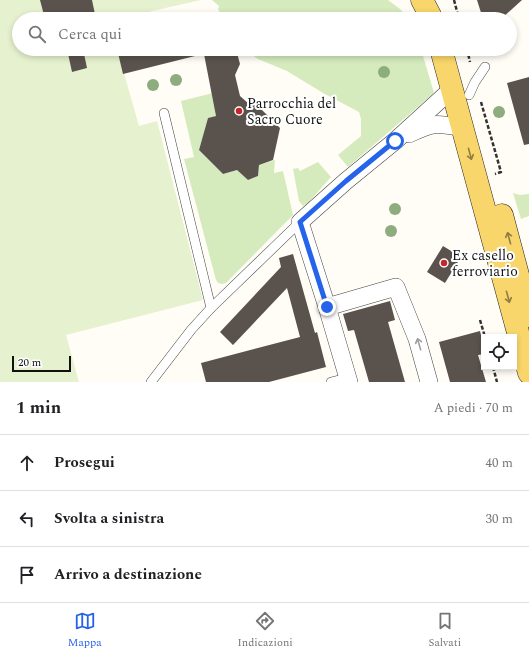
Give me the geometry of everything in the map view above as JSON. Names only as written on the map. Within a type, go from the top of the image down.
[{"type":"main road","points":[[422,0],[428,12]]},
{"type":"main road","points":[[440,0],[444,12]]},
{"type":"main road","points":[[445,56],[466,89],[463,128],[529,373]]},
{"type":"main road","points":[[458,56],[529,316]]},
{"type":"street","points":[[348,380],[300,222],[346,181],[395,141],[466,89]]},
{"type":"street","points":[[395,141],[432,124],[442,124],[463,128]]},
{"type":"street","points":[[327,307],[396,287],[417,339],[430,382]]},
{"type":"lane","points":[[466,89],[485,67]]},
{"type":"lane","points":[[164,113],[211,308]]},
{"type":"lane","points":[[151,382],[174,350],[211,308],[300,222]]},
{"type":"lane","points":[[331,382],[348,380]]},
{"type":"path","points":[[454,0],[457,12]]},
{"type":"path","points":[[467,56],[466,89],[501,172],[491,175]]},
{"type":"path","points":[[480,320],[484,334]]},
{"type":"path","points":[[494,370],[497,382]]},
{"type":"green space","points":[[0,0],[201,0],[148,12],[12,12],[12,56],[119,56],[139,126],[157,121],[203,300],[66,335],[79,382],[0,382]]},
{"type":"green space","points":[[212,0],[388,0],[403,12],[220,12],[218,10],[219,6]]},
{"type":"green space","points":[[254,56],[423,56],[434,93],[348,167],[338,155],[361,136],[361,119],[359,112],[323,93],[287,71]]},
{"type":"green space","points":[[213,93],[216,116],[208,118],[199,150],[223,174],[237,170],[248,180],[258,176],[259,165],[275,160],[274,173],[283,171],[293,215],[226,283],[222,284],[218,283],[216,280],[184,159],[194,157],[181,101]]},
{"type":"green space","points":[[318,162],[331,177],[308,203],[303,206],[299,201],[293,169],[298,168],[300,171]]},
{"type":"green space","points":[[513,193],[520,195],[529,194],[529,216],[521,219]]},
{"type":"building","points":[[40,0],[92,0],[95,12],[43,12]]},
{"type":"building","points":[[477,0],[522,0],[509,12],[481,12]]},
{"type":"building","points":[[69,56],[84,56],[87,68],[72,72]]},
{"type":"building","points":[[119,56],[195,56],[123,74]]},
{"type":"building","name":"Parrocchia del Sacro Cuore","points":[[204,56],[238,56],[240,64],[235,75],[240,96],[249,104],[257,105],[280,128],[273,160],[259,165],[258,176],[248,180],[237,170],[223,174],[199,150],[208,118],[216,116]]},
{"type":"building","points":[[529,77],[529,144],[524,145],[507,83]]},
{"type":"building","name":"Ex casello ferroviario","points":[[443,246],[461,257],[445,283],[427,272]]},
{"type":"building","points":[[293,254],[326,367],[269,382],[206,382],[201,363],[300,337],[287,288],[233,345],[220,332],[281,267],[279,258]]},
{"type":"building","points":[[390,301],[395,320],[388,322],[405,382],[369,382],[354,330],[348,331],[343,314]]},
{"type":"building","points":[[480,331],[481,354],[478,355],[481,370],[482,370],[486,382],[450,382],[439,342]]},
{"type":"place","name":"Parrocchia del Sacro Cuore","points":[[239,111]]},
{"type":"place","name":"Ex casello ferroviario","points":[[444,263]]},
{"type":"route","points":[[327,307],[300,222],[346,181],[395,141]]}]
